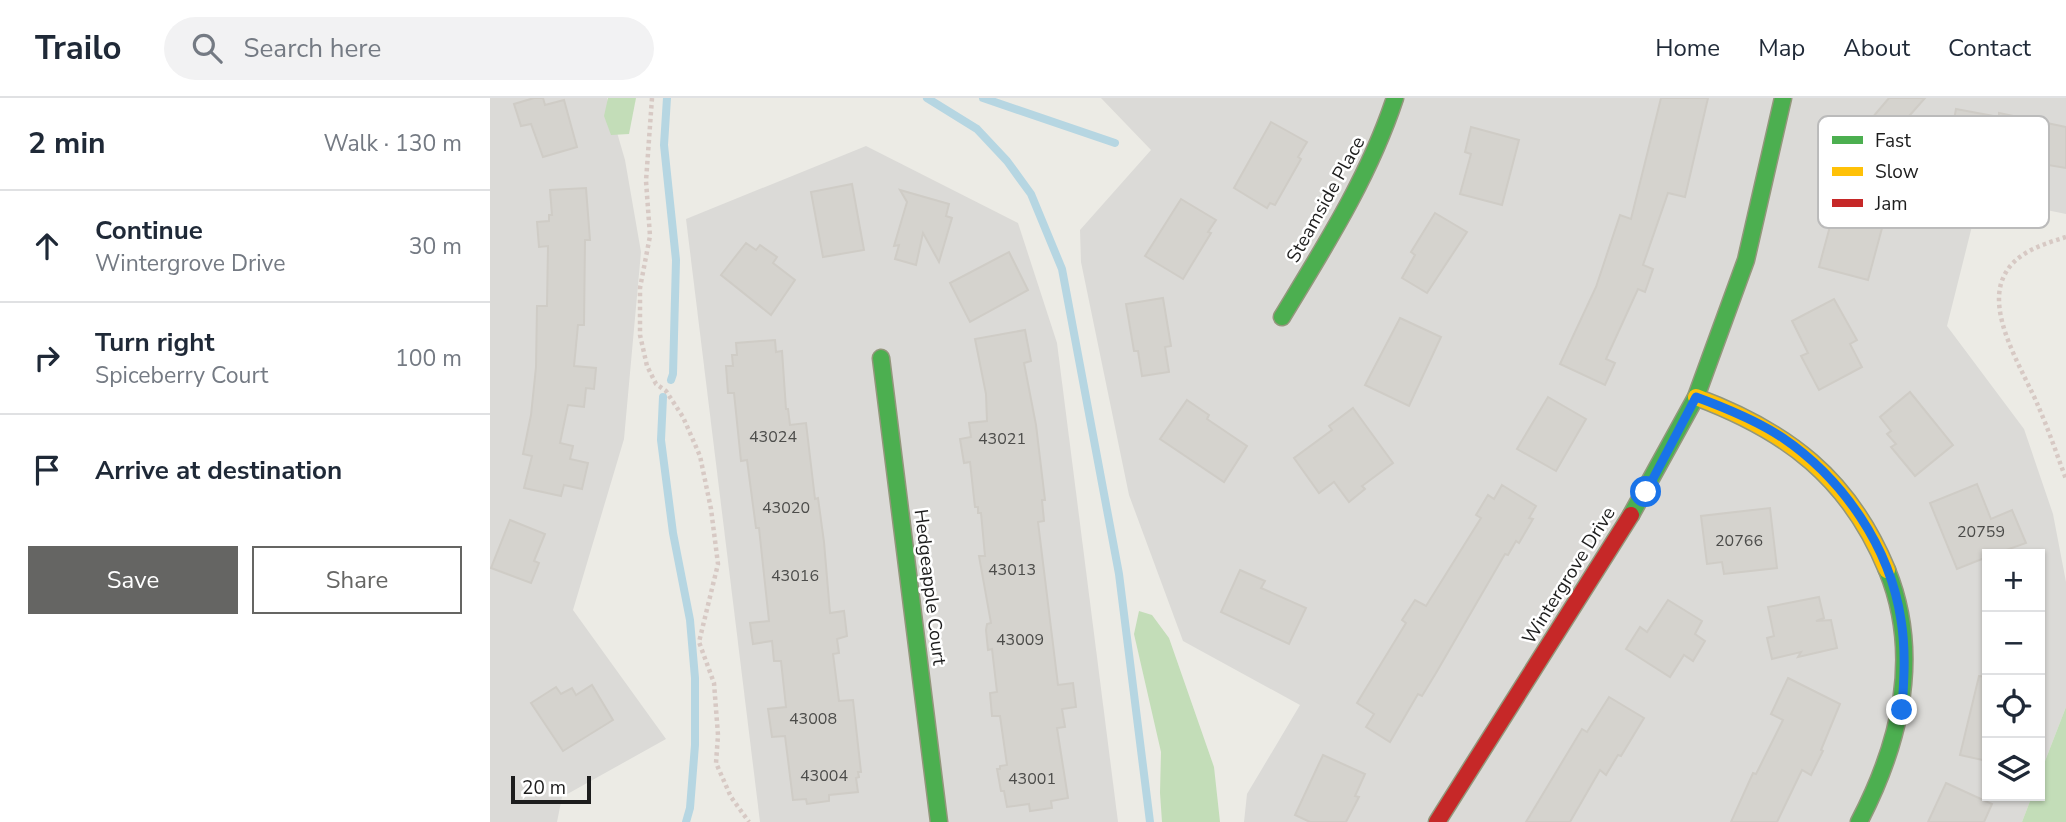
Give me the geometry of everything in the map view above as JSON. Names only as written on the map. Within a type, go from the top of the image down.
[{"type":"street","name":"Steamside Place","points":[[1282,317],[1357,191],[1377,149],[1395,98]]},
{"type":"street","name":"Wintergrove Drive","points":[[1437,822],[1646,492],[1696,397],[1746,260],[1783,98]]},
{"type":"street","name":"Hedgeapple Court","points":[[881,358],[939,822]]},
{"type":"street","points":[[1696,397],[1727,408],[1782,437],[1817,465],[1848,498],[1882,556],[1897,598],[1901,620],[1905,665],[1902,710],[1891,754],[1859,822]]},
{"type":"path","points":[[652,98],[646,181],[650,236],[640,288],[640,335],[647,366],[656,384],[666,391],[683,418],[700,456],[711,509],[718,564],[699,642],[714,682],[718,735],[716,762],[731,797],[749,822]]},
{"type":"path","points":[[2066,237],[2037,246],[2020,257],[2004,276],[2000,316],[2066,479]]},
{"type":"shaded area","points":[[490,98],[607,98],[625,160],[641,252],[624,439],[573,610],[666,739],[562,797],[557,822],[490,822]]},
{"type":"shaded area","points":[[1101,98],[2066,98],[2066,214],[2049,211],[2049,116],[1818,116],[1818,228],[1972,228],[1947,326],[2024,429],[2053,514],[2066,582],[2066,707],[2045,761],[2045,549],[1982,549],[1982,801],[2030,801],[2022,822],[1244,822],[1247,794],[1300,705],[1183,641],[1129,495],[1081,262],[1080,230],[1151,150]]},
{"type":"shaded area","points":[[866,146],[1018,223],[1057,343],[1118,822],[760,822],[686,219]]},
{"type":"green space","points":[[608,98],[636,98],[629,134],[611,135],[604,116]]},
{"type":"green space","points":[[1139,611],[1152,615],[1169,638],[1214,767],[1220,822],[1162,822],[1161,752],[1134,634]]},
{"type":"green space","points":[[2066,707],[2066,822],[2022,822],[2030,801],[2045,801],[2045,761]]},
{"type":"building","points":[[543,98],[545,105],[564,100],[577,147],[543,157],[531,124],[521,126],[514,104]]},
{"type":"building","points":[[1661,98],[1708,98],[1685,197],[1668,193],[1643,265],[1653,269],[1645,292],[1638,289],[1606,359],[1615,363],[1605,385],[1560,364],[1596,287],[1620,215],[1631,219]]},
{"type":"building","points":[[1889,98],[1925,98],[1909,116],[1874,116]]},
{"type":"building","points":[[1956,109],[1994,116],[1955,116]]},
{"type":"building","points":[[1271,122],[1307,142],[1298,157],[1301,159],[1275,205],[1270,203],[1267,208],[1234,188]]},
{"type":"building","points":[[2049,123],[2066,127],[2066,168],[2049,165]]},
{"type":"building","points":[[1471,127],[1519,140],[1502,205],[1460,194],[1471,154],[1465,152]]},
{"type":"building","points":[[852,184],[864,250],[823,257],[811,192]]},
{"type":"building","points":[[586,188],[590,240],[585,240],[584,325],[578,325],[574,366],[596,368],[594,389],[586,388],[584,407],[568,405],[560,443],[573,446],[570,459],[588,463],[582,489],[564,485],[561,496],[524,488],[532,456],[523,454],[531,415],[536,367],[537,306],[547,306],[548,246],[539,247],[537,222],[549,221],[549,215],[552,215],[550,190]]},
{"type":"building","points":[[900,190],[949,204],[946,216],[952,218],[939,262],[923,233],[916,265],[895,259],[899,245],[894,246],[907,202]]},
{"type":"building","points":[[1181,199],[1216,220],[1183,279],[1145,256]]},
{"type":"building","points":[[1435,213],[1467,232],[1427,293],[1402,278],[1415,255],[1411,252]]},
{"type":"building","points":[[1830,228],[1882,228],[1868,280],[1819,267]]},
{"type":"building","points":[[746,243],[756,250],[760,245],[777,257],[773,263],[795,280],[771,315],[721,275]]},
{"type":"building","points":[[1009,252],[1028,290],[970,322],[950,283]]},
{"type":"building","points":[[1163,298],[1171,346],[1165,347],[1169,372],[1142,376],[1138,351],[1134,351],[1126,304]]},
{"type":"building","points":[[1834,299],[1857,340],[1850,344],[1862,367],[1819,390],[1801,356],[1808,353],[1792,321]]},
{"type":"building","points":[[1400,318],[1441,337],[1409,406],[1365,385]]},
{"type":"building","points":[[1025,330],[1031,361],[1024,363],[1036,425],[1045,500],[1042,500],[1044,521],[1038,522],[1058,685],[1073,683],[1076,707],[1062,709],[1065,727],[1057,728],[1068,798],[1051,801],[1052,808],[1030,811],[1029,804],[1007,807],[1004,791],[1001,791],[997,769],[1007,765],[1000,716],[992,716],[990,693],[997,692],[992,649],[988,650],[986,630],[987,624],[991,623],[979,556],[985,556],[981,513],[978,513],[978,507],[975,507],[970,462],[964,463],[960,439],[971,437],[969,423],[987,421],[986,394],[975,339]]},
{"type":"building","points":[[775,340],[776,352],[782,351],[786,409],[790,425],[806,423],[815,499],[818,498],[824,542],[830,613],[844,611],[847,636],[837,639],[839,653],[833,654],[839,701],[853,700],[861,772],[858,772],[859,777],[856,778],[858,792],[829,795],[829,801],[807,804],[806,799],[793,800],[785,736],[772,737],[768,709],[786,707],[781,661],[774,661],[772,641],[753,644],[750,623],[769,621],[759,528],[756,528],[747,460],[741,461],[734,393],[728,393],[726,366],[733,366],[732,355],[737,355],[736,343]]},
{"type":"building","points":[[1910,392],[1953,445],[1915,476],[1891,447],[1896,444],[1887,434],[1891,431],[1880,417]]},
{"type":"building","points":[[1548,397],[1586,419],[1556,471],[1517,449]]},
{"type":"building","points":[[1187,400],[1209,415],[1207,419],[1247,446],[1224,482],[1160,439]]},
{"type":"building","points":[[1353,408],[1393,463],[1362,486],[1365,489],[1349,502],[1334,482],[1319,493],[1294,458],[1332,430],[1329,426]]},
{"type":"building","points":[[1977,484],[1991,519],[2012,510],[2026,543],[2009,549],[1982,549],[1982,559],[1957,569],[1930,503]]},
{"type":"building","points":[[1502,485],[1536,506],[1529,518],[1533,519],[1519,543],[1516,541],[1508,555],[1505,554],[1422,696],[1418,694],[1390,742],[1366,727],[1374,714],[1357,703],[1406,623],[1402,620],[1415,600],[1426,606],[1481,518],[1476,515],[1488,495],[1494,499]]},
{"type":"building","points":[[1770,508],[1777,568],[1724,574],[1722,562],[1707,564],[1701,516]]},
{"type":"building","points":[[510,520],[545,534],[534,561],[539,563],[531,583],[491,568]]},
{"type":"building","points":[[1240,570],[1265,581],[1261,588],[1306,608],[1289,644],[1221,612]]},
{"type":"building","points":[[1819,597],[1824,618],[1816,621],[1831,620],[1837,648],[1798,657],[1801,652],[1772,659],[1767,638],[1774,636],[1768,607]]},
{"type":"building","points":[[1668,600],[1702,621],[1695,634],[1705,641],[1693,661],[1684,655],[1670,677],[1626,649],[1640,627],[1647,632]]},
{"type":"building","points":[[1979,676],[1982,676],[1982,760],[1960,755]]},
{"type":"building","points":[[1788,678],[1840,704],[1821,750],[1823,751],[1811,775],[1802,770],[1777,822],[1731,822],[1753,773],[1756,774],[1783,720],[1771,714]]},
{"type":"building","points":[[592,685],[613,720],[563,751],[531,703],[556,687],[561,694],[572,688],[576,695]]},
{"type":"building","points":[[1609,697],[1644,718],[1621,756],[1618,755],[1606,775],[1600,770],[1570,822],[1526,822],[1582,729],[1587,732]]},
{"type":"building","points":[[1323,755],[1365,774],[1355,796],[1359,797],[1346,822],[1310,822],[1295,815]]},
{"type":"building","points":[[1946,783],[1992,804],[1984,822],[1928,822]]},
{"type":"waterway","points":[[667,98],[664,145],[676,260],[671,380]]},
{"type":"waterway","points":[[927,98],[977,129],[1007,161],[1031,194],[1062,269],[1119,574],[1150,822]]},
{"type":"waterway","points":[[983,98],[1115,143]]},
{"type":"waterway","points":[[663,397],[661,440],[673,533],[690,620],[695,678],[695,745],[690,808],[686,822]]},
{"type":"traffic: fast","points":[[1282,317],[1359,183],[1395,98]]},
{"type":"traffic: fast","points":[[1631,515],[1696,397],[1746,260],[1783,98]]},
{"type":"traffic: fast","points":[[881,358],[939,822]]},
{"type":"traffic: fast","points":[[1859,822],[1886,761],[1902,699],[1903,635],[1898,602],[1887,570]]},
{"type":"traffic: slow","points":[[1696,397],[1759,425],[1811,462],[1834,484],[1854,509],[1887,570]]},
{"type":"traffic: jam","points":[[1437,822],[1631,515]]},
{"type":"route","points":[[1646,492],[1696,397],[1727,408],[1782,437],[1817,465],[1848,498],[1860,516],[1882,556],[1897,598],[1905,665],[1902,710]]}]
